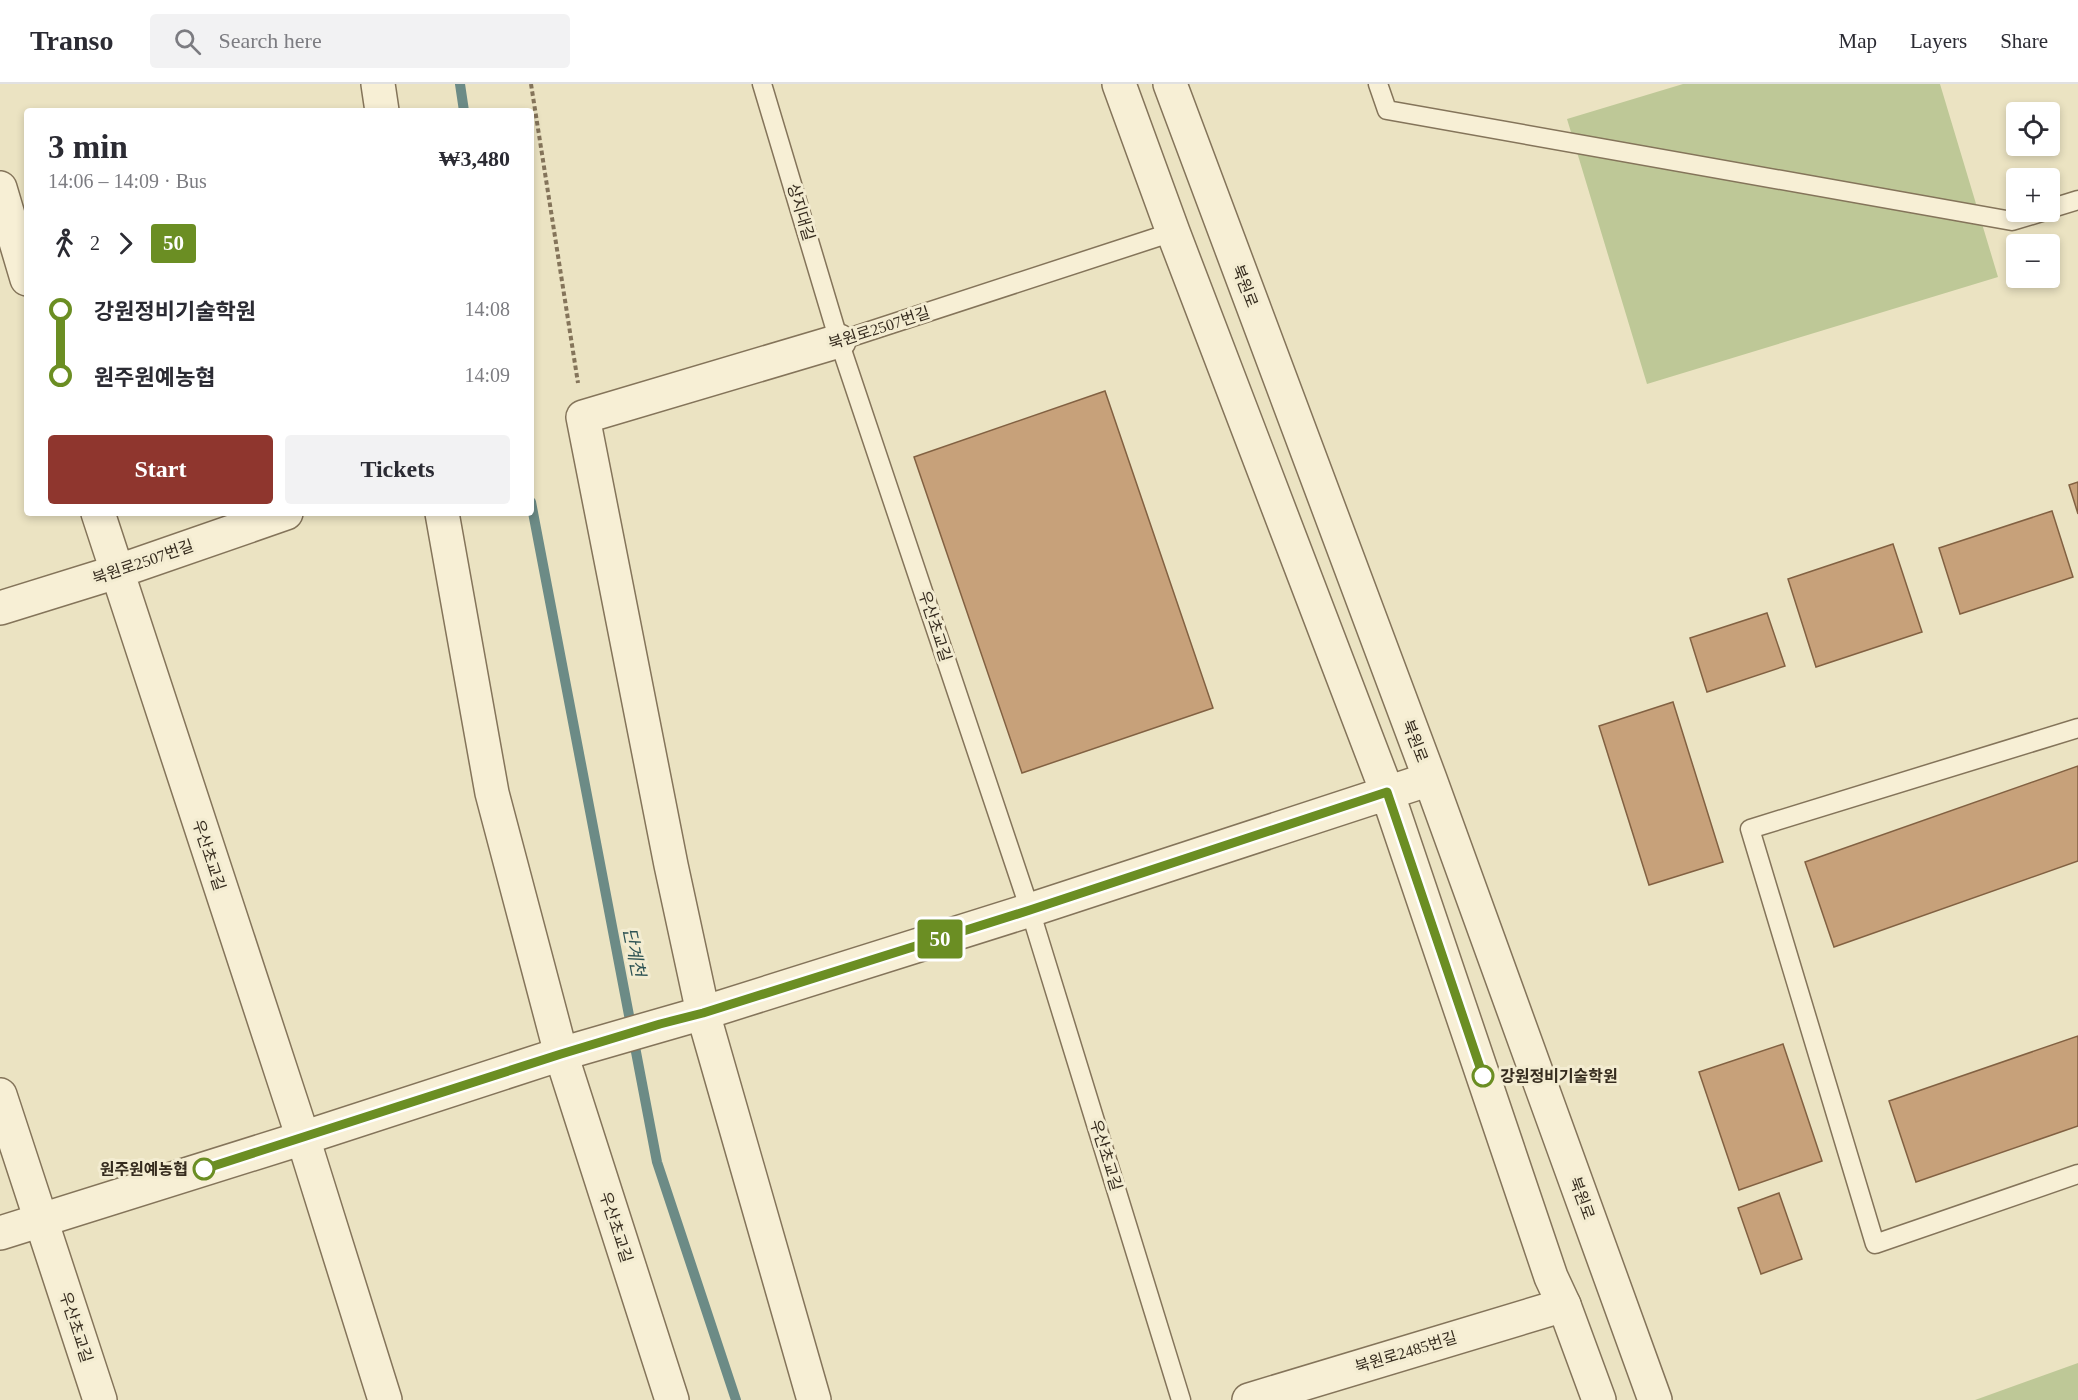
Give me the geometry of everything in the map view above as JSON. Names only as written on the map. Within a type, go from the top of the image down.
[{"type":"street","points":[[378,84],[382,108]]},
{"type":"street","points":[[1119,84],[1173,232],[1387,792],[1551,1277],[1564,1305],[1599,1400]]},
{"type":"street","name":"북원로","points":[[1170,84],[1430,779],[1655,1400]]},
{"type":"street","points":[[0,188],[24,269]]},
{"type":"street","name":"북원로2507번길","points":[[583,417],[839,341]]},
{"type":"street","points":[[583,417],[671,866],[703,1013],[814,1400]]},
{"type":"street","points":[[99,516],[116,572]]},
{"type":"street","name":"북원로2507번길","points":[[0,608],[116,572],[277,516]]},
{"type":"street","name":"우산초교길","points":[[443,516],[492,793],[574,1050],[672,1400]]},
{"type":"street","name":"우산초교길","points":[[116,572],[303,1138],[385,1400]]},
{"type":"street","points":[[0,1233],[574,1050],[703,1013],[1030,910],[1430,779]]},
{"type":"street","name":"우산초교길","points":[[0,1095],[100,1400]]},
{"type":"street","name":"북원로2485번길","points":[[1249,1400],[1564,1305]]},
{"type":"lane","name":"상지대길","points":[[762,84],[839,341]]},
{"type":"lane","points":[[1378,84],[1387,110],[2006,220]]},
{"type":"lane","points":[[2060,206],[2078,200]]},
{"type":"lane","name":"북원로2507번길","points":[[839,341],[1173,232]]},
{"type":"lane","name":"우산초교길","points":[[839,341],[1030,910],[1181,1400]]},
{"type":"lane","points":[[2078,729],[1750,829],[1875,1244],[2078,1174]]},
{"type":"path","points":[[531,84],[583,417]]},
{"type":"green space","points":[[1683,84],[1940,84],[1998,277],[1647,384],[1567,119]]},
{"type":"green space","points":[[2078,1363],[2078,1400],[1975,1400]]},
{"type":"building","points":[[1105,391],[1213,708],[1022,773],[914,457]]},
{"type":"building","points":[[2078,482],[2078,514],[2069,485]]},
{"type":"building","points":[[2052,511],[2073,577],[1960,614],[1939,548]]},
{"type":"building","points":[[1893,544],[1922,632],[1816,667],[1788,579]]},
{"type":"building","points":[[1767,613],[1785,666],[1707,692],[1690,638]]},
{"type":"building","points":[[1673,702],[1723,862],[1649,885],[1599,726]]},
{"type":"building","points":[[2078,766],[2078,861],[1834,947],[1805,862]]},
{"type":"building","points":[[2078,1036],[2078,1126],[1916,1182],[1889,1101]]},
{"type":"building","points":[[1783,1044],[1822,1161],[1739,1190],[1699,1072]]},
{"type":"building","points":[[1779,1193],[1802,1259],[1761,1274],[1738,1208]]},
{"type":"waterway","name":"단계천","points":[[460,84],[464,108]]},
{"type":"waterway","name":"단계천","points":[[534,516],[657,1162],[736,1400]]},
{"type":"bus line","name":"50","points":[[204,1169],[561,1054],[703,1013],[1030,910],[1387,792],[1483,1076]]},
{"type":"place","name":"강원정비기술학원","points":[[1483,1076]]},
{"type":"place","name":"원주원예농협","points":[[204,1169]]}]
